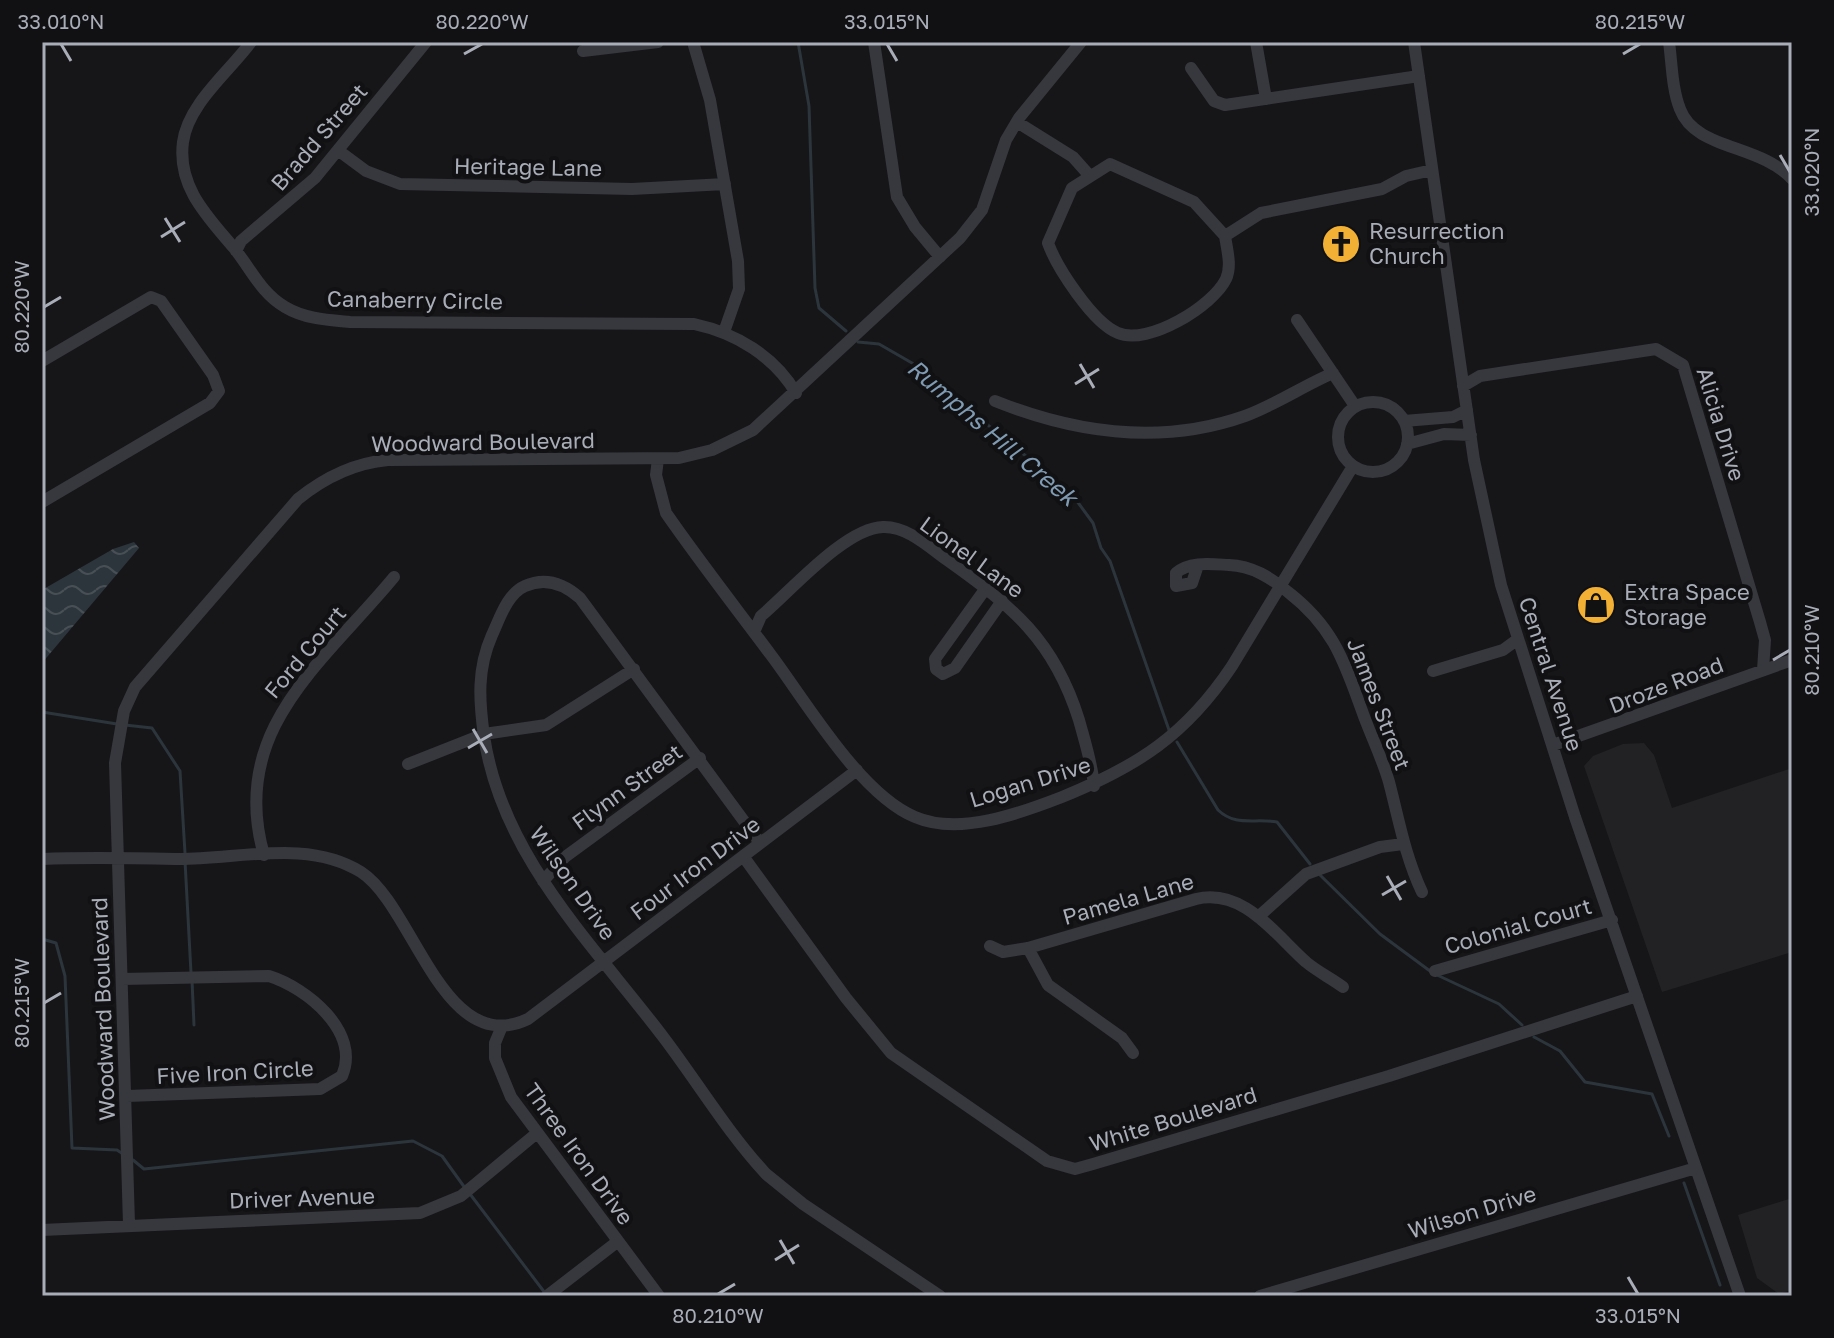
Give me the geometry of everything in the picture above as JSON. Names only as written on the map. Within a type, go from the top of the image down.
[{"type":"street","name":"Canaberry Circle","points":[[251,42],[195,113],[183,142],[184,172],[191,192],[207,218],[266,292],[294,312],[316,319],[386,323],[674,321],[724,332],[766,357],[796,393]]},
{"type":"street","name":"Bradd Street","points":[[236,251],[241,241],[286,206],[339,151],[426,42]]},
{"type":"street","points":[[583,51],[658,42]]},
{"type":"street","points":[[693,42],[707,87],[740,281],[736,305],[724,332]]},
{"type":"street","points":[[874,42],[897,197],[915,227],[940,257]]},
{"type":"street","name":"Woodward Boulevard","points":[[129,1224],[115,750],[124,711],[135,687],[270,529],[307,492],[352,468],[388,460],[658,459],[702,453],[733,442],[796,393],[940,257],[982,210],[1006,140],[1081,42]]},
{"type":"street","points":[[1256,42],[1266,99]]},
{"type":"street","name":"Central Avenue","points":[[1414,42],[1463,386],[1487,529],[1518,639],[1740,1296]]},
{"type":"street","points":[[1669,42],[1677,101],[1689,126],[1704,137],[1770,160],[1792,179]]},
{"type":"street","points":[[1191,68],[1219,104],[1419,76]]},
{"type":"street","points":[[1017,122],[1073,157],[1089,175]]},
{"type":"street","name":"Heritage Lane","points":[[339,151],[366,171],[400,184],[632,189],[725,184]]},
{"type":"street","points":[[1110,164],[1119,165],[1194,202],[1225,236],[1229,270],[1222,286],[1161,332],[1142,337],[1118,334],[1094,315],[1048,243],[1069,194],[1089,175],[1110,164]]},
{"type":"street","points":[[1225,236],[1261,213],[1382,189],[1406,176],[1432,170]]},
{"type":"street","points":[[42,361],[151,297],[161,301],[213,375],[219,391],[210,403],[42,502]]},
{"type":"street","points":[[1297,320],[1355,406]]},
{"type":"street","name":"Alicia Drive","points":[[1463,386],[1480,376],[1656,349],[1683,365],[1765,640],[1763,670]]},
{"type":"street","points":[[995,401],[1078,429],[1110,433],[1183,429],[1250,413],[1333,373]]},
{"type":"street","points":[[1371,402],[1386,405],[1404,421],[1407,444],[1399,460],[1384,470],[1366,471],[1353,466],[1343,456],[1338,438],[1342,420],[1355,406],[1371,402]]},
{"type":"street","points":[[1404,421],[1453,417],[1467,410]]},
{"type":"street","points":[[1407,444],[1444,434],[1471,435]]},
{"type":"street","name":"Logan Drive","points":[[658,459],[656,475],[666,513],[857,770],[896,808],[925,820],[946,824],[989,819],[1094,786],[1145,757],[1197,713],[1232,666],[1353,466]]},
{"type":"street","name":"Lionel Lane","points":[[754,632],[761,616],[844,544],[859,534],[882,527],[898,529],[921,541],[986,588],[1030,626],[1066,683],[1089,753],[1094,786]]},
{"type":"street","name":"James Street","points":[[1198,565],[1248,569],[1281,586],[1320,620],[1340,651],[1389,782],[1403,844],[1422,892]]},
{"type":"street","name":"Ford Court","points":[[264,855],[258,833],[258,780],[271,728],[293,694],[394,577]]},
{"type":"street","name":"Wilson Drive","points":[[760,843],[634,669],[573,592],[559,584],[534,582],[513,594],[487,645],[479,687],[484,734],[504,815],[543,881],[766,1174],[803,1204],[940,1296]]},
{"type":"street","points":[[986,588],[935,659],[936,669],[943,674],[955,668],[1002,601]]},
{"type":"street","points":[[1433,671],[1503,650],[1518,639]]},
{"type":"street","name":"Droze Road","points":[[1553,745],[1792,660]]},
{"type":"street","points":[[408,764],[484,734],[546,725],[634,669]]},
{"type":"street","name":"Flynn Street","points":[[543,881],[565,857],[700,758]]},
{"type":"street","name":"Four Iron Drive","points":[[502,1026],[528,1019],[857,770]]},
{"type":"street","points":[[1258,917],[1306,874],[1380,847],[1403,844]]},
{"type":"street","points":[[42,859],[323,855],[367,876],[395,910],[443,991],[474,1018],[502,1026]]},
{"type":"street","name":"White Boulevard","points":[[743,856],[846,998],[891,1053],[1047,1161],[1066,1168],[1093,1164],[1389,1076],[1637,996]]},
{"type":"street","name":"Pamela Lane","points":[[990,946],[1003,952],[1028,948],[1204,897],[1229,898],[1258,917],[1308,963],[1343,987]]},
{"type":"street","name":"Colonial Court","points":[[1435,971],[1612,920]]},
{"type":"street","points":[[1028,948],[1048,985],[1122,1038],[1133,1053]]},
{"type":"street","name":"Five Iron Circle","points":[[122,979],[269,976],[281,980],[309,995],[343,1039],[348,1055],[342,1076],[320,1089],[127,1096]]},
{"type":"street","name":"Three Iron Drive","points":[[502,1026],[495,1043],[497,1068],[511,1097],[659,1296]]},
{"type":"street","name":"Driver Avenue","points":[[42,1230],[420,1213],[461,1196],[537,1133]]},
{"type":"street","name":"Wilson Drive","points":[[1260,1296],[1696,1168]]},
{"type":"street","points":[[547,1296],[617,1242]]},
{"type":"shaded area","points":[[1644,743],[1654,755],[1672,808],[1792,768],[1792,952],[1662,992],[1584,766],[1593,756],[1623,744]]},
{"type":"shaded area","points":[[1792,1198],[1792,1290],[1779,1294],[1757,1278],[1738,1215]]},
{"type":"water","points":[[134,542],[139,548],[42,663],[42,590],[113,549]]},
{"type":"waterway","name":"Rumphs Hill Creek","points":[[798,42],[809,106],[815,288],[819,308],[846,331]]},
{"type":"waterway","name":"Rumphs Hill Creek","points":[[858,342],[879,344],[912,363],[1071,493],[1093,523],[1101,548],[1110,561],[1169,730]]},
{"type":"waterway","points":[[42,712],[117,724]]},
{"type":"waterway","points":[[125,725],[152,728],[180,771],[185,853]]},
{"type":"waterway","name":"Rumphs Hill Creek","points":[[1177,742],[1218,810],[1239,820],[1277,822],[1310,864]]},
{"type":"waterway","points":[[185,861],[191,973]]},
{"type":"waterway","name":"Rumphs Hill Creek","points":[[1320,875],[1380,934],[1430,971]]},
{"type":"waterway","points":[[42,939],[56,943],[65,976],[72,1148],[117,1150],[123,1154]]},
{"type":"waterway","name":"Rumphs Hill Creek","points":[[1437,975],[1499,1004],[1522,1025]]},
{"type":"waterway","points":[[192,980],[194,1025]]},
{"type":"waterway","name":"Rumphs Hill Creek","points":[[1534,1037],[1560,1051],[1585,1082],[1652,1094],[1669,1136]]},
{"type":"waterway","points":[[133,1160],[144,1169],[413,1141],[442,1156],[465,1188]]},
{"type":"waterway","name":"Rumphs Hill Creek","points":[[1684,1183],[1720,1285]]},
{"type":"waterway","points":[[470,1194],[545,1293]]},
{"type":"place","name":"Resurrection Church","points":[[1341,244]]},
{"type":"place","name":"Extra Space Storage","points":[[1596,605]]}]
